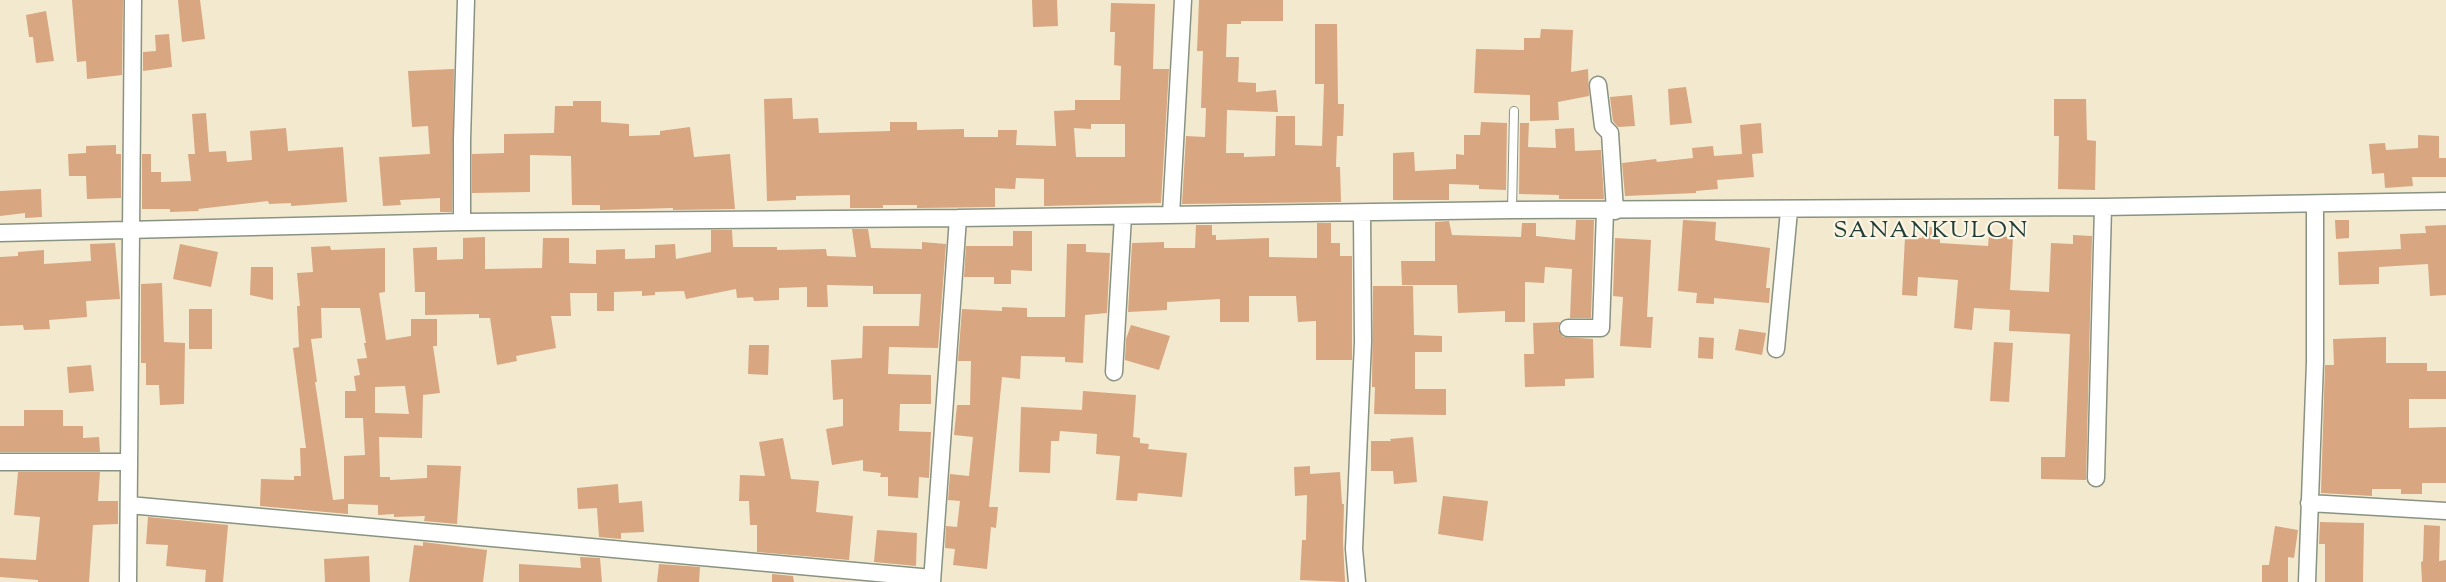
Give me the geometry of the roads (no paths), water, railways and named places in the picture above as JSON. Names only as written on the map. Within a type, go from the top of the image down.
[{"type":"street","points":[[129,582],[133,0]]},
{"type":"street","points":[[462,222],[466,0]]},
{"type":"street","points":[[1171,215],[1183,0]]},
{"type":"street","points":[[1568,328],[1601,328],[1610,211],[1610,133],[1604,126],[1598,85]]},
{"type":"street","points":[[0,233],[462,222],[1512,210],[2103,207],[2446,201]]},
{"type":"street","points":[[2307,582],[2315,362],[2315,204]]},
{"type":"street","points":[[2096,478],[2103,207]]},
{"type":"street","points":[[1776,349],[1789,210]]},
{"type":"street","points":[[1357,582],[1354,549],[1364,342],[1362,213]]},
{"type":"street","points":[[1114,372],[1123,216]]},
{"type":"street","points":[[129,505],[932,580],[958,218]]},
{"type":"street","points":[[0,462],[129,462]]},
{"type":"street","points":[[2309,503],[2446,511]]},
{"type":"lane","points":[[1512,210],[1514,111]]},
{"type":"district","name":"SANANKULON","points":[[1931,233]]}]
